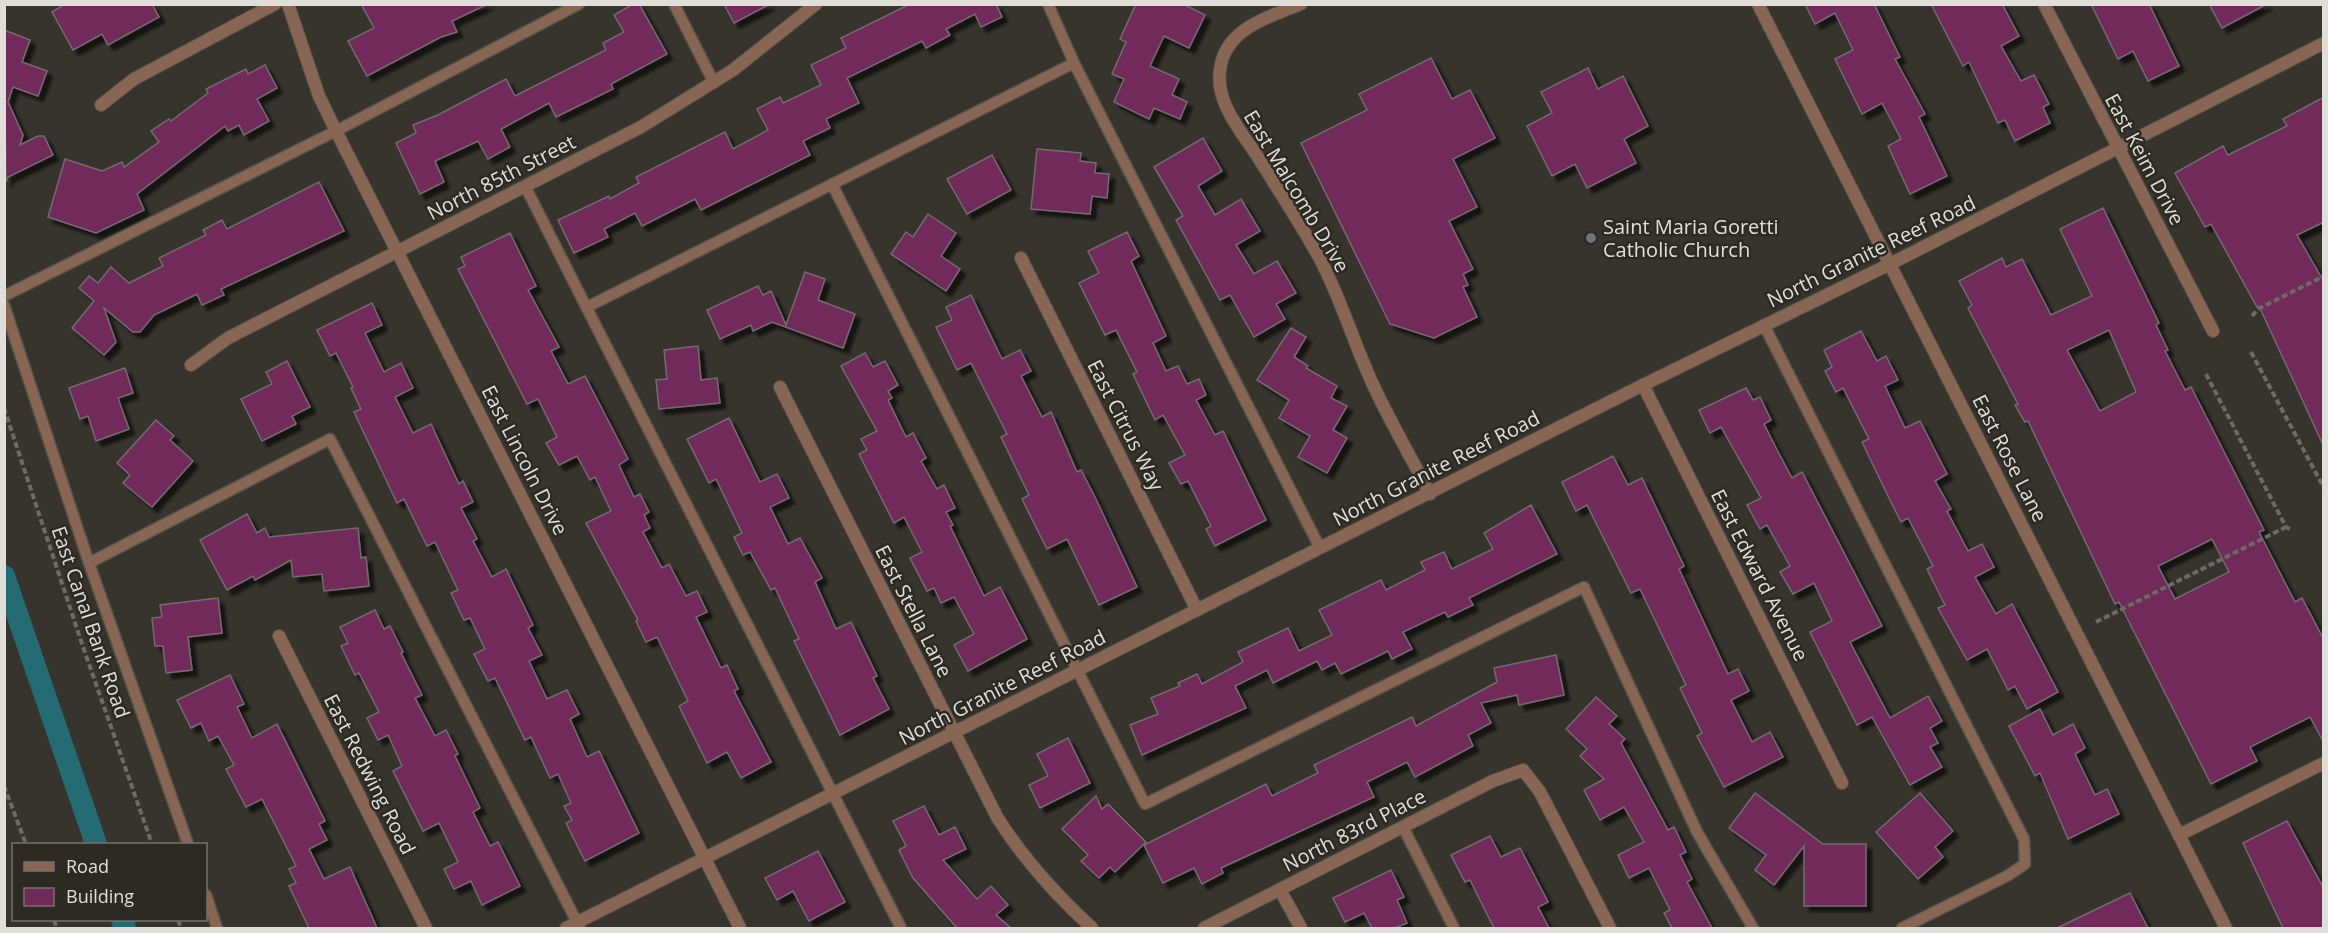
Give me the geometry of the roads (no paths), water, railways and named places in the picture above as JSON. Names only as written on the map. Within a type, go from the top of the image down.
[{"type":"street","points":[[101,105],[134,79],[275,4]]},
{"type":"street","name":"East Lincoln Drive","points":[[288,4],[319,96],[336,131],[740,928]]},
{"type":"street","name":"North 85th Street","points":[[191,365],[228,338],[641,127],[714,83],[816,4]]},
{"type":"street","name":"East Malcomb Drive","points":[[1301,4],[1264,18],[1245,29],[1230,44],[1220,65],[1221,95],[1227,112],[1247,139],[1320,260],[1375,389],[1430,494]]},
{"type":"street","name":"East Rose Lane","points":[[1758,4],[2226,928]]},
{"type":"street","name":"East Keim Drive","points":[[2044,4],[2213,330]]},
{"type":"street","name":"North Granite Reef Road","points":[[574,927],[1642,385],[1890,264],[2324,43]]},
{"type":"street","name":"East Citrus Way","points":[[1020,258],[1197,610]]},
{"type":"street","name":"East Edward Avenue","points":[[1642,385],[1842,783]]},
{"type":"street","name":"East Stella Lane","points":[[780,387],[997,817],[1022,856],[1053,893],[1092,928]]},
{"type":"street","name":"East Redwing Road","points":[[279,636],[426,928]]},
{"type":"street","points":[[2179,835],[2324,763]]},
{"type":"street","name":"North 83rd Place","points":[[1204,928],[1492,781],[1523,770],[1540,792],[1610,928]]},
{"type":"street","points":[[1280,890],[1301,928]]},
{"type":"lane","points":[[4,296],[336,131],[579,4]]},
{"type":"lane","points":[[674,4],[714,83]]},
{"type":"lane","points":[[1048,4],[1074,63],[1320,548]]},
{"type":"lane","points":[[587,307],[1074,63]]},
{"type":"lane","points":[[832,184],[1145,804],[1584,587],[1697,832],[1754,928]]},
{"type":"lane","points":[[525,186],[901,928]]},
{"type":"lane","points":[[4,305],[89,563],[188,843]]},
{"type":"lane","points":[[1764,325],[2024,839],[2025,864],[2007,876],[1902,928]]},
{"type":"lane","points":[[89,563],[330,439],[574,927]]},
{"type":"lane","points":[[1403,827],[1454,928]]},
{"type":"lane","points":[[207,898],[217,928]]},
{"type":"waterway","points":[[4,576],[96,843]]},
{"type":"waterway","points":[[122,921],[125,928]]},
{"type":"place","name":"Saint Maria Goretti Catholic Church","points":[[1591,238]]}]
